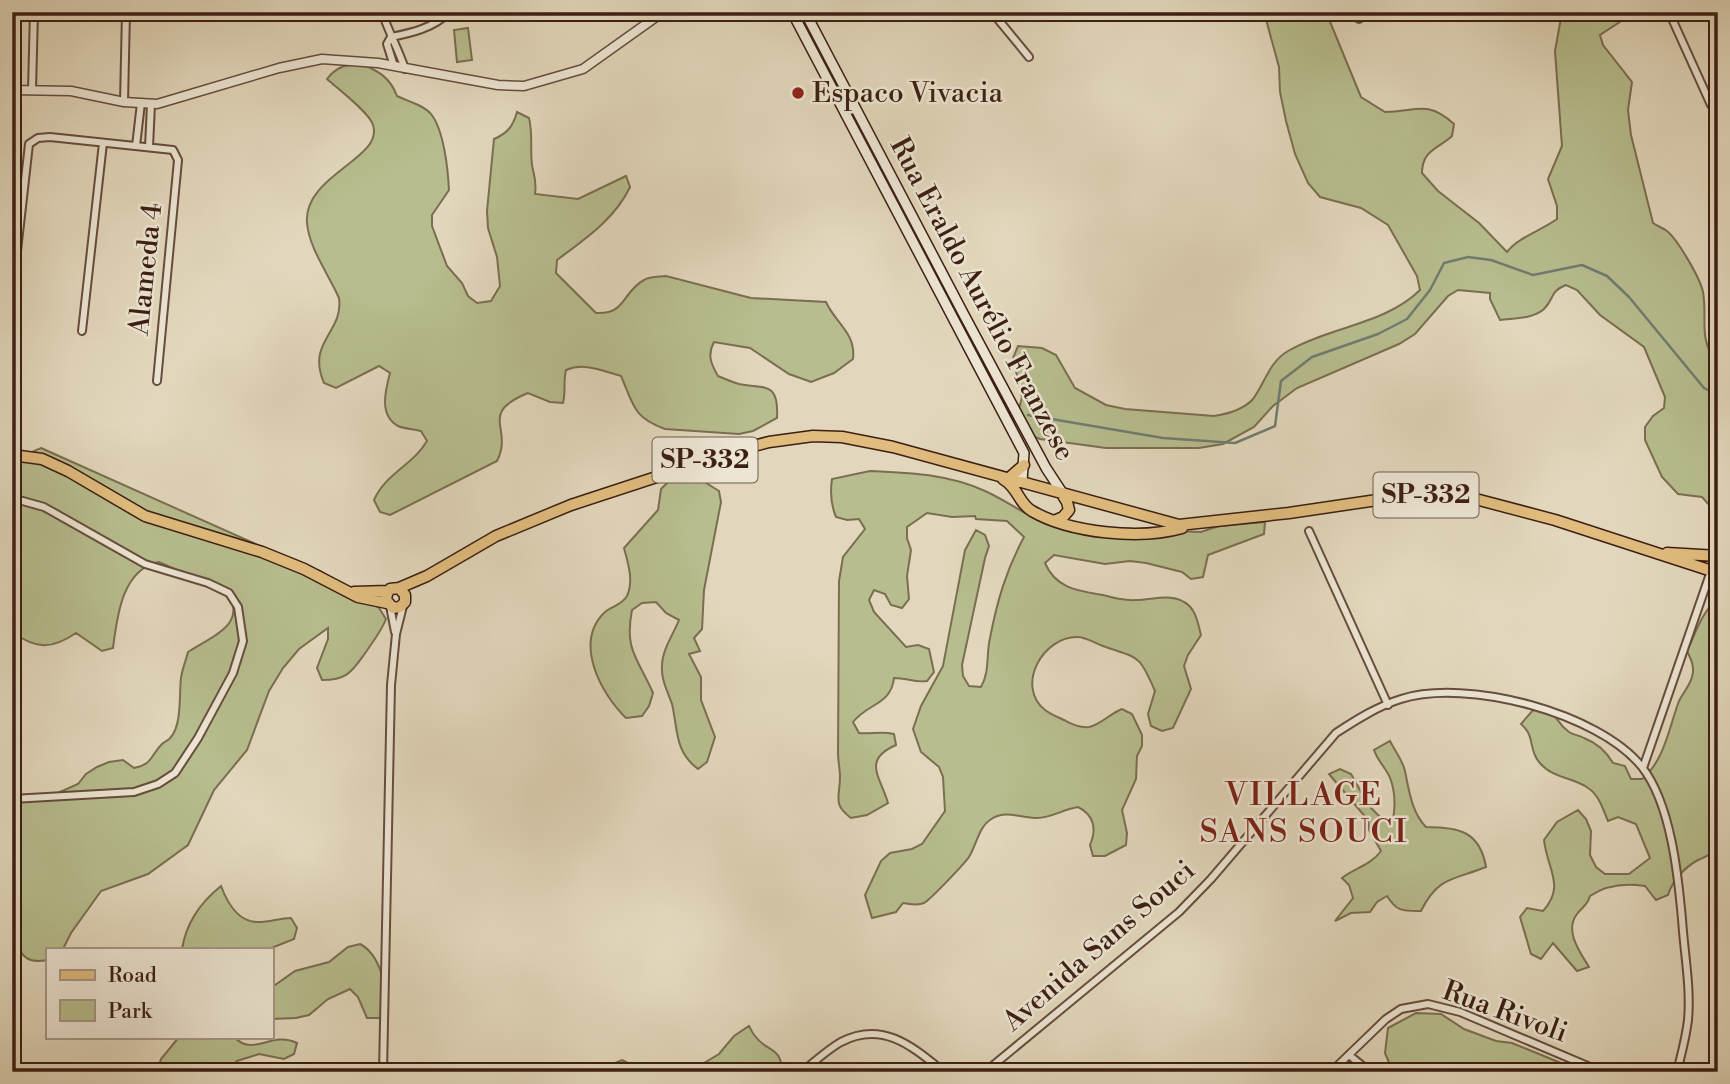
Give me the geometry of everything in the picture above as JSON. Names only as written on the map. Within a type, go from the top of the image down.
[{"type":"main road","name":"Rua Eraldo Aurélio Franzese","points":[[792,12],[1024,453],[1023,481]]},
{"type":"main road","name":"Rua Eraldo Aurélio Franzese","points":[[805,12],[963,313],[1046,468],[1063,494]]},
{"type":"main road","name":"SP-332","points":[[350,592],[394,590],[427,576],[496,536],[571,505],[769,442],[803,437],[842,437],[893,447],[1173,524],[1193,525]]},
{"type":"main road","name":"SP-332","points":[[12,456],[42,460],[68,471],[145,516],[262,552],[365,599],[396,608],[427,576]]},
{"type":"main road","points":[[1004,478],[1024,465]]},
{"type":"main road","name":"SP-332","points":[[1004,478],[1014,486],[1024,502],[1054,522],[1097,533],[1164,531],[1384,499],[1449,495],[1488,501],[1715,572]]},
{"type":"main road","points":[[1023,481],[1024,502]]},
{"type":"main road","points":[[1024,502],[1035,491],[1063,494],[1069,510],[1054,522]]},
{"type":"main road","name":"SP-332","points":[[1652,552],[1718,555]]},
{"type":"main road","points":[[388,605],[386,597],[394,590],[404,592],[404,602]]},
{"type":"street","points":[[32,90],[34,12]]},
{"type":"street","points":[[124,102],[126,12]]},
{"type":"street","points":[[382,12],[391,37],[396,41],[405,69]]},
{"type":"street","points":[[394,66],[387,44],[391,37],[419,30],[441,20],[449,12]]},
{"type":"street","points":[[12,90],[71,91],[124,102],[151,104],[166,102],[304,61],[348,59],[498,85],[524,86],[583,69],[663,12]]},
{"type":"street","points":[[992,12],[1029,57]]},
{"type":"street","points":[[1669,12],[1711,105],[1717,112]]},
{"type":"street","points":[[136,146],[141,103]]},
{"type":"street","points":[[13,287],[29,144],[37,138],[50,137],[149,147],[151,104]]},
{"type":"street","points":[[82,331],[103,143]]},
{"type":"street","name":"Alameda 4","points":[[149,147],[171,149],[178,160],[156,381]]},
{"type":"street","points":[[12,498],[44,507],[145,564],[208,583],[229,593],[238,607],[243,640],[233,673],[198,738],[174,773],[158,785],[134,792],[12,799]]},
{"type":"street","points":[[1309,531],[1388,705]]},
{"type":"street","points":[[1643,768],[1715,572]]},
{"type":"street","points":[[383,1072],[391,685],[396,634],[404,602]]},
{"type":"street","points":[[388,605],[396,634]]},
{"type":"street","name":"Avenida Sans Souci","points":[[985,1072],[1179,912],[1211,879],[1336,733],[1402,699],[1450,693],[1516,701],[1577,721],[1594,730],[1643,768],[1656,794],[1672,840],[1681,901],[1688,1017],[1677,1072]]},
{"type":"street","name":"Rua Rivoli","points":[[1331,1072],[1386,1019],[1401,1009],[1428,1004],[1460,1013],[1602,1072]]},
{"type":"street","points":[[802,1072],[841,1043],[876,1034],[892,1036],[944,1072]]},
{"type":"street","points":[[1349,1055],[1370,1072]]},
{"type":"green space","points":[[1264,12],[1326,12],[1361,97],[1385,112],[1428,109],[1445,116],[1454,124],[1452,136],[1425,159],[1422,173],[1438,191],[1479,223],[1507,252],[1517,242],[1557,219],[1557,206],[1548,179],[1562,146],[1555,51],[1562,12],[1635,12],[1600,35],[1603,45],[1632,82],[1628,110],[1631,135],[1653,223],[1667,231],[1677,242],[1703,292],[1705,337],[1718,365],[1718,509],[1710,506],[1702,497],[1678,494],[1662,477],[1645,440],[1645,427],[1653,416],[1664,408],[1665,397],[1644,347],[1600,315],[1577,290],[1566,285],[1554,293],[1540,312],[1523,318],[1500,320],[1490,293],[1458,290],[1448,296],[1415,334],[1399,344],[1297,388],[1273,406],[1254,427],[1223,444],[1199,448],[1106,448],[1040,439],[1025,433],[1019,409],[1022,397],[1013,358],[1018,346],[1042,348],[1056,355],[1075,388],[1106,405],[1214,416],[1249,403],[1272,367],[1288,351],[1321,336],[1374,318],[1406,301],[1420,290],[1417,276],[1388,225],[1361,208],[1320,197],[1308,183],[1295,154],[1286,121],[1280,92],[1279,67]]},
{"type":"green space","points":[[468,28],[472,60],[457,62],[454,30]]},
{"type":"green space","points":[[360,63],[383,75],[397,96],[424,108],[435,121],[444,150],[449,190],[432,215],[432,226],[447,266],[462,283],[468,296],[477,303],[491,301],[500,286],[487,211],[494,139],[509,128],[517,112],[529,118],[535,194],[578,199],[626,176],[630,187],[616,209],[598,228],[557,260],[556,273],[596,313],[606,313],[619,307],[631,290],[646,279],[666,276],[751,298],[826,302],[848,335],[853,359],[834,373],[811,382],[789,374],[750,348],[714,342],[711,359],[718,376],[739,384],[763,387],[773,392],[776,398],[777,418],[753,431],[739,434],[665,429],[654,425],[640,415],[621,376],[587,367],[566,370],[563,403],[550,402],[528,393],[504,408],[500,415],[502,439],[497,461],[390,515],[380,512],[374,500],[379,491],[427,441],[421,431],[398,426],[388,415],[385,401],[390,373],[379,366],[336,388],[324,383],[319,357],[336,320],[339,298],[315,252],[307,223],[309,206],[317,192],[367,148],[373,137],[371,120],[327,79],[341,67]]},
{"type":"green space","points":[[41,448],[320,571],[379,608],[386,619],[357,664],[344,676],[322,680],[317,668],[328,639],[328,628],[299,649],[269,691],[247,750],[214,790],[188,845],[148,874],[101,891],[64,948],[46,948],[46,960],[40,961],[26,958],[12,940],[12,802],[42,800],[78,784],[86,774],[109,762],[123,760],[134,768],[148,762],[175,731],[182,675],[188,652],[224,629],[230,622],[233,603],[227,592],[159,562],[147,566],[129,584],[120,609],[113,648],[102,651],[76,633],[51,645],[44,645],[29,642],[12,632],[12,466],[27,454]]},
{"type":"green space","points":[[687,471],[719,491],[721,502],[704,590],[702,629],[694,638],[700,651],[689,654],[701,677],[701,700],[715,737],[707,762],[698,769],[681,747],[663,676],[664,654],[679,620],[666,613],[656,602],[642,603],[632,610],[631,645],[653,693],[642,716],[626,718],[617,708],[600,682],[591,652],[591,638],[596,624],[605,612],[625,599],[629,590],[630,572],[624,548],[658,510],[661,489]]},
{"type":"green space","points":[[870,471],[915,474],[957,481],[985,491],[1034,517],[1066,526],[1201,532],[1219,526],[1265,522],[1264,534],[1208,555],[1203,577],[1191,579],[1182,572],[1130,561],[1105,564],[1054,555],[1045,563],[1055,578],[1069,587],[1123,600],[1166,597],[1178,599],[1191,608],[1197,621],[1201,635],[1184,666],[1191,689],[1173,728],[1162,731],[1151,726],[1148,714],[1155,691],[1141,664],[1131,656],[1087,639],[1065,639],[1054,645],[1044,653],[1033,676],[1036,700],[1045,710],[1076,725],[1093,726],[1122,709],[1132,714],[1142,735],[1142,746],[1137,756],[1136,779],[1122,810],[1127,833],[1126,845],[1105,856],[1093,856],[1090,845],[1093,823],[1088,814],[1078,807],[1042,818],[1001,815],[986,823],[969,857],[924,903],[903,903],[896,912],[872,918],[865,895],[881,861],[890,853],[912,849],[922,844],[945,811],[943,777],[939,767],[921,752],[913,729],[921,706],[943,666],[965,550],[976,530],[985,535],[989,546],[962,665],[963,676],[969,686],[981,687],[986,675],[989,644],[999,599],[1024,537],[1007,521],[976,519],[975,516],[952,517],[927,513],[907,527],[911,550],[907,576],[909,599],[902,608],[891,605],[885,594],[874,590],[869,600],[874,612],[906,647],[918,645],[929,649],[934,672],[927,681],[894,678],[884,699],[853,722],[859,733],[894,734],[896,745],[879,757],[876,763],[878,777],[888,803],[867,815],[851,818],[841,808],[838,800],[839,581],[843,557],[865,529],[859,519],[836,517],[831,489],[832,479]]},
{"type":"green space","points":[[1718,598],[1718,848],[1688,866],[1668,895],[1656,900],[1645,886],[1638,885],[1609,887],[1590,896],[1577,914],[1572,927],[1575,941],[1589,967],[1577,971],[1553,943],[1541,959],[1531,954],[1520,917],[1527,908],[1543,911],[1550,902],[1554,885],[1544,840],[1557,822],[1578,810],[1591,831],[1590,855],[1596,867],[1605,874],[1629,874],[1650,858],[1636,824],[1618,817],[1608,821],[1592,791],[1545,768],[1536,757],[1529,734],[1521,724],[1533,710],[1548,712],[1569,732],[1597,745],[1613,763],[1625,766],[1631,779],[1642,779],[1661,753],[1679,701],[1691,680],[1693,666],[1687,651],[1704,616]]},
{"type":"green space","points":[[1390,741],[1404,767],[1412,801],[1421,821],[1426,827],[1448,828],[1466,834],[1479,846],[1486,867],[1441,885],[1421,911],[1401,909],[1387,896],[1377,902],[1370,912],[1351,913],[1335,921],[1353,898],[1349,885],[1342,878],[1368,863],[1381,851],[1369,830],[1368,820],[1329,774],[1340,769],[1351,774],[1369,806],[1383,820],[1393,819],[1393,787],[1374,750]]},
{"type":"green space","points":[[221,886],[230,904],[250,921],[291,918],[297,928],[294,939],[272,948],[182,948],[187,931],[207,899]]},
{"type":"green space","points":[[360,944],[373,955],[377,963],[388,1008],[380,1018],[367,1018],[358,997],[350,989],[328,999],[309,1015],[273,1019],[273,987],[295,971],[329,962],[348,947]]},
{"type":"green space","points":[[1416,1013],[1441,1014],[1464,1029],[1496,1041],[1512,1043],[1583,1072],[1478,1072],[1469,1063],[1461,1072],[1393,1072],[1385,1053],[1388,1028]]},
{"type":"green space","points":[[749,1026],[759,1041],[776,1053],[782,1072],[689,1072],[719,1054],[734,1036]]},
{"type":"green space","points":[[178,1038],[235,1038],[249,1045],[279,1040],[297,1043],[294,1054],[284,1059],[259,1054],[237,1061],[226,1072],[157,1072],[161,1059]]},
{"type":"green space","points":[[622,1060],[632,1065],[635,1072],[593,1072]]},
{"type":"waterway","points":[[1028,415],[1163,438],[1235,443],[1275,426],[1281,381],[1312,357],[1378,334],[1407,319],[1430,290],[1444,263],[1468,257],[1491,260],[1533,275],[1582,265],[1607,276],[1629,297],[1704,388],[1718,395]]},
{"type":"place","name":"Espaco Vivacia","points":[[798,93]]},
{"type":"district","name":"VILLAGE SANS SOUCI","points":[[1304,814]]}]
